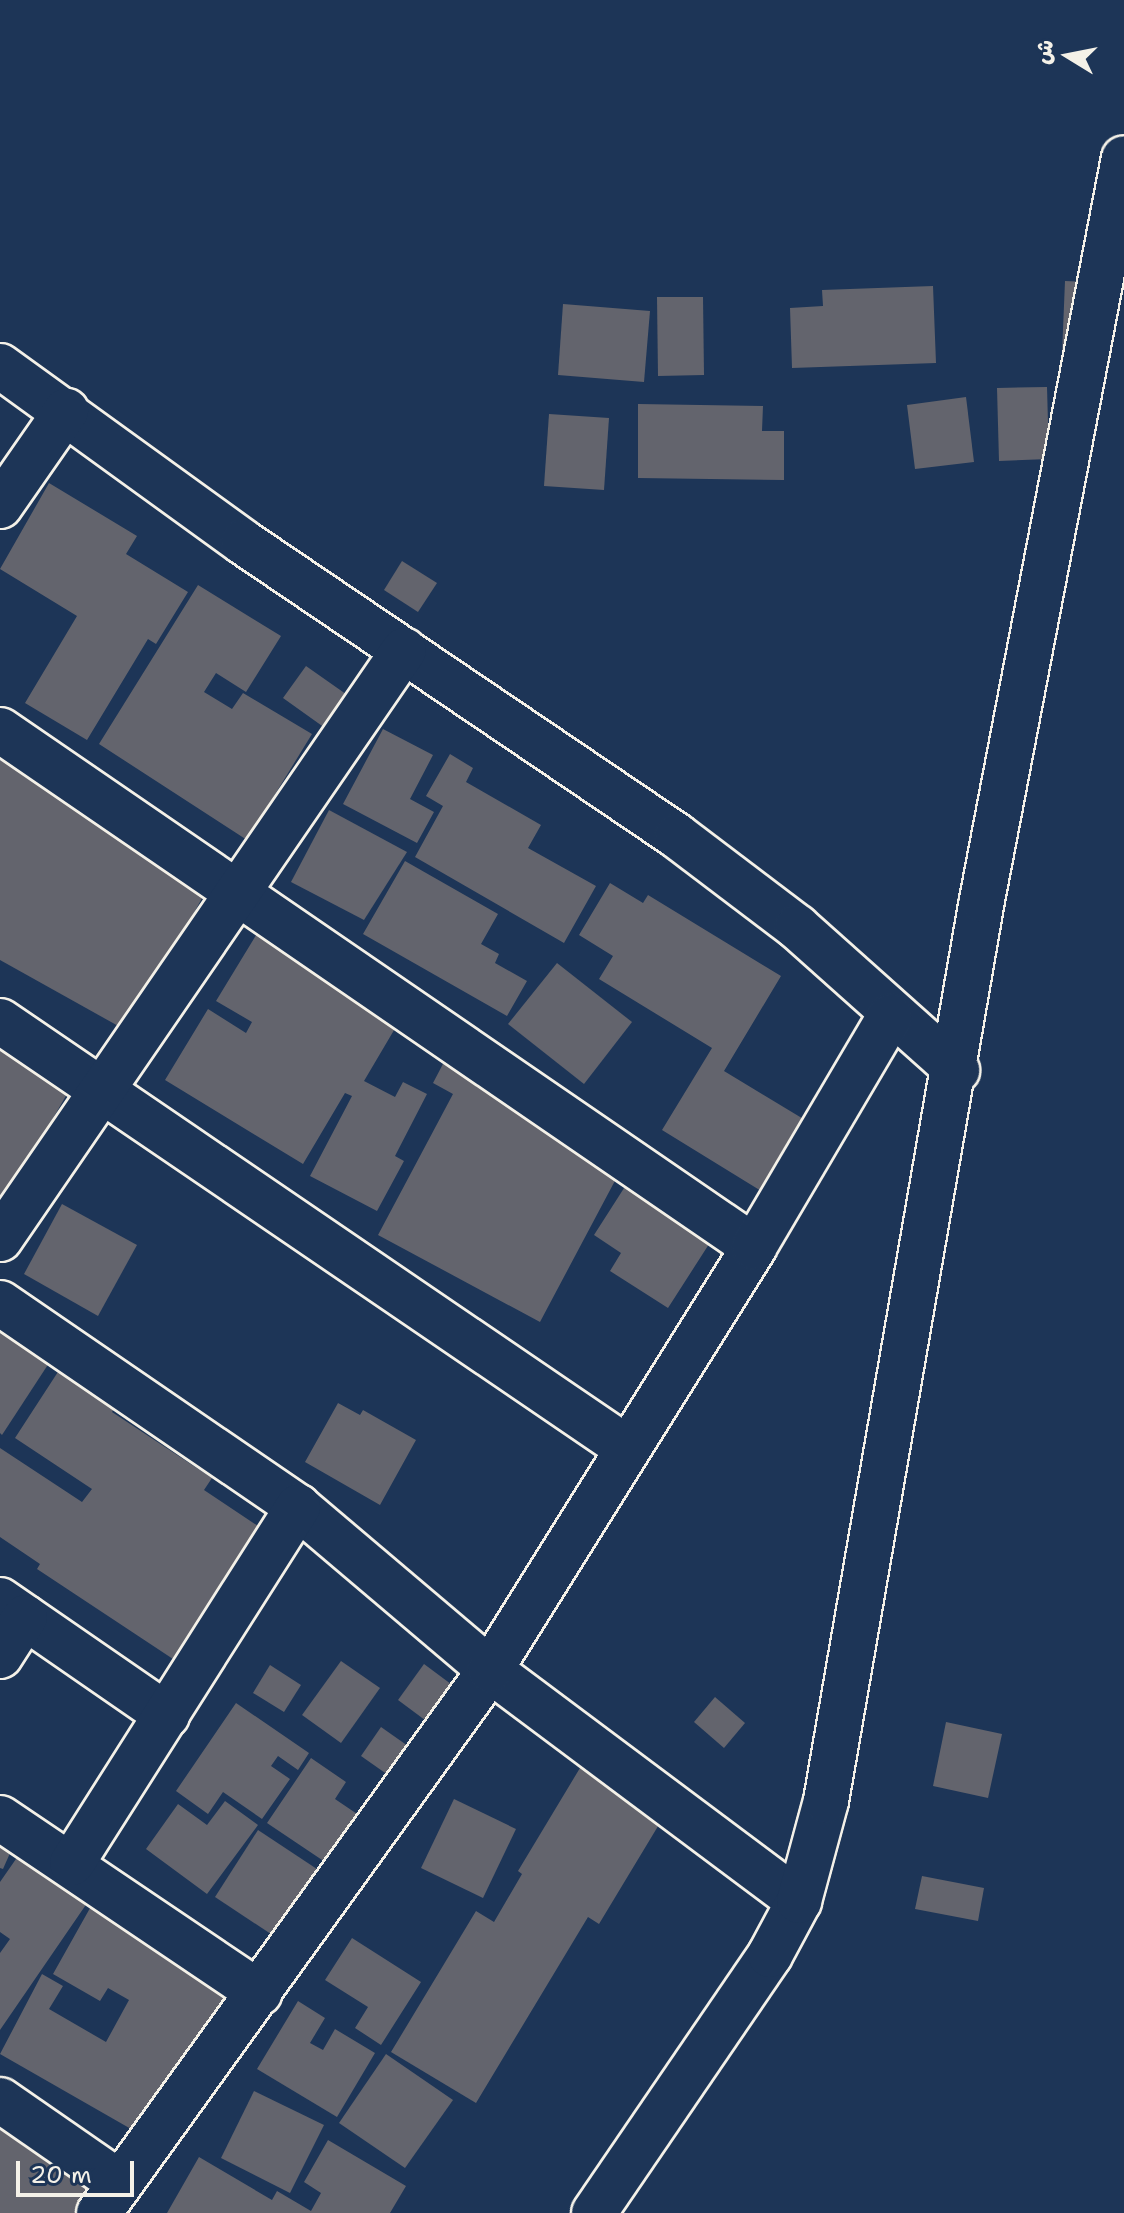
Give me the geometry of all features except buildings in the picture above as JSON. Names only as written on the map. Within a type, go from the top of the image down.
[{"type":"street","points":[[594,2213],[745,1994],[799,1901],[826,1801],[957,1070],[982,900],[1124,158]]},
{"type":"street","points":[[0,366],[243,542],[689,845],[797,927],[890,1016],[957,1070]]},
{"type":"street","points":[[0,506],[66,411]]},
{"type":"street","points":[[0,1239],[404,650]]},
{"type":"street","points":[[0,730],[754,1247]]},
{"type":"street","points":[[0,2100],[110,2198],[490,1670],[754,1247],[890,1016]]},
{"type":"street","points":[[0,1021],[627,1448]]},
{"type":"street","points":[[0,1303],[298,1507],[490,1670],[799,1901]]},
{"type":"street","points":[[72,1863],[298,1507]]},
{"type":"street","points":[[0,1656],[13,1608],[167,1715]]},
{"type":"street","points":[[0,1818],[72,1863],[259,1993]]}]
